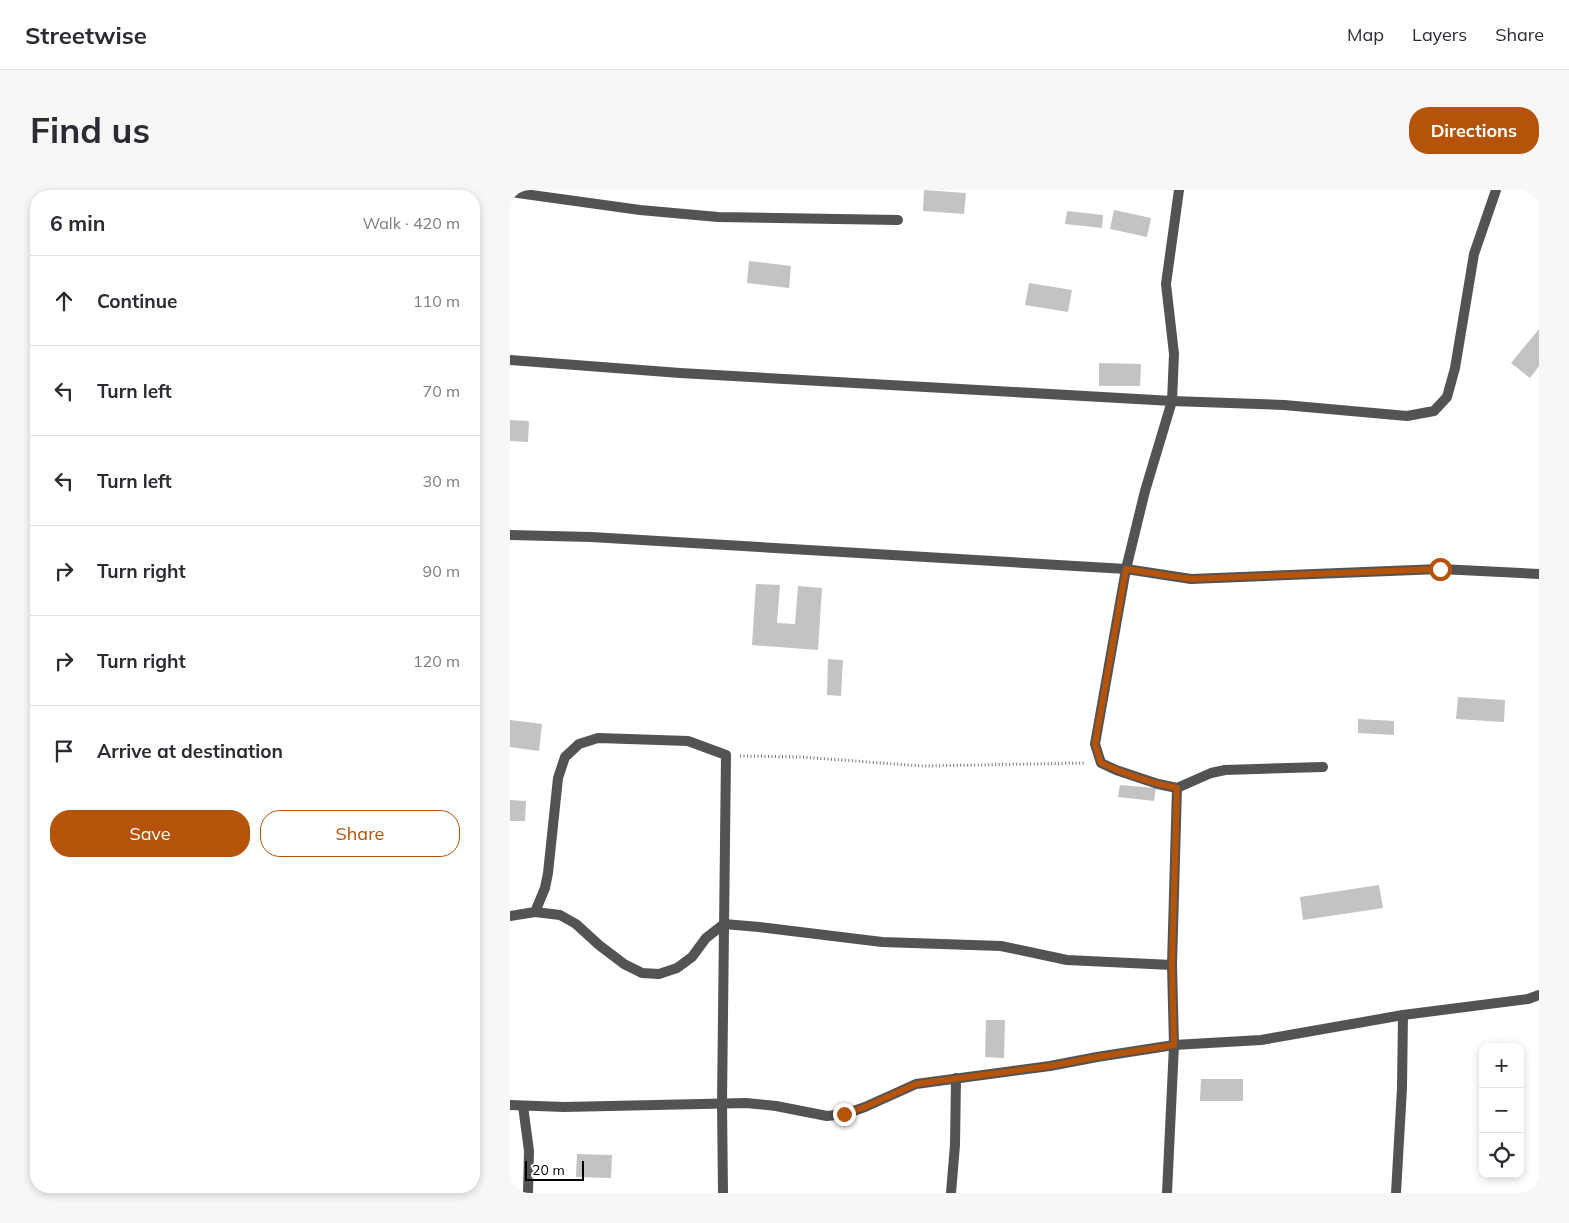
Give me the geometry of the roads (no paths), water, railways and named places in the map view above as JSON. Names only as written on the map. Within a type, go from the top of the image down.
[{"type":"street","points":[[1179,190],[1166,284],[1174,354],[1172,401],[1145,490],[1126,569],[1095,744],[1101,763],[1158,784],[1177,788],[1211,773],[1226,770],[1323,767]]},
{"type":"street","points":[[510,360],[680,373],[1172,401],[1284,405],[1407,416],[1434,410],[1447,397],[1455,368],[1474,254],[1496,190]]},
{"type":"street","points":[[510,192],[640,210],[718,217],[898,220]]},
{"type":"street","points":[[510,535],[610,538],[1126,569],[1191,579],[1440,569],[1539,574]]},
{"type":"street","points":[[535,912],[545,888],[548,873],[558,778],[565,757],[579,744],[598,738],[688,741],[726,755],[722,1103],[723,1193]]},
{"type":"street","points":[[1167,1193],[1174,1045],[1172,965],[1177,788]]},
{"type":"street","points":[[510,916],[535,912],[560,915],[576,924],[599,946],[624,964],[642,973],[660,974],[677,968],[692,957],[706,938],[724,924],[882,942],[1001,946],[1067,960],[1172,965]]},
{"type":"street","points":[[510,1105],[564,1107],[746,1103],[776,1106],[827,1116],[844,1114],[865,1107],[916,1084],[1050,1066],[1174,1045],[1261,1040],[1403,1015],[1528,999],[1539,995]]},
{"type":"street","points":[[1396,1193],[1402,1088],[1403,1015]]},
{"type":"street","points":[[951,1193],[955,1145],[956,1078]]},
{"type":"street","points":[[523,1106],[530,1151],[528,1193]]}]
